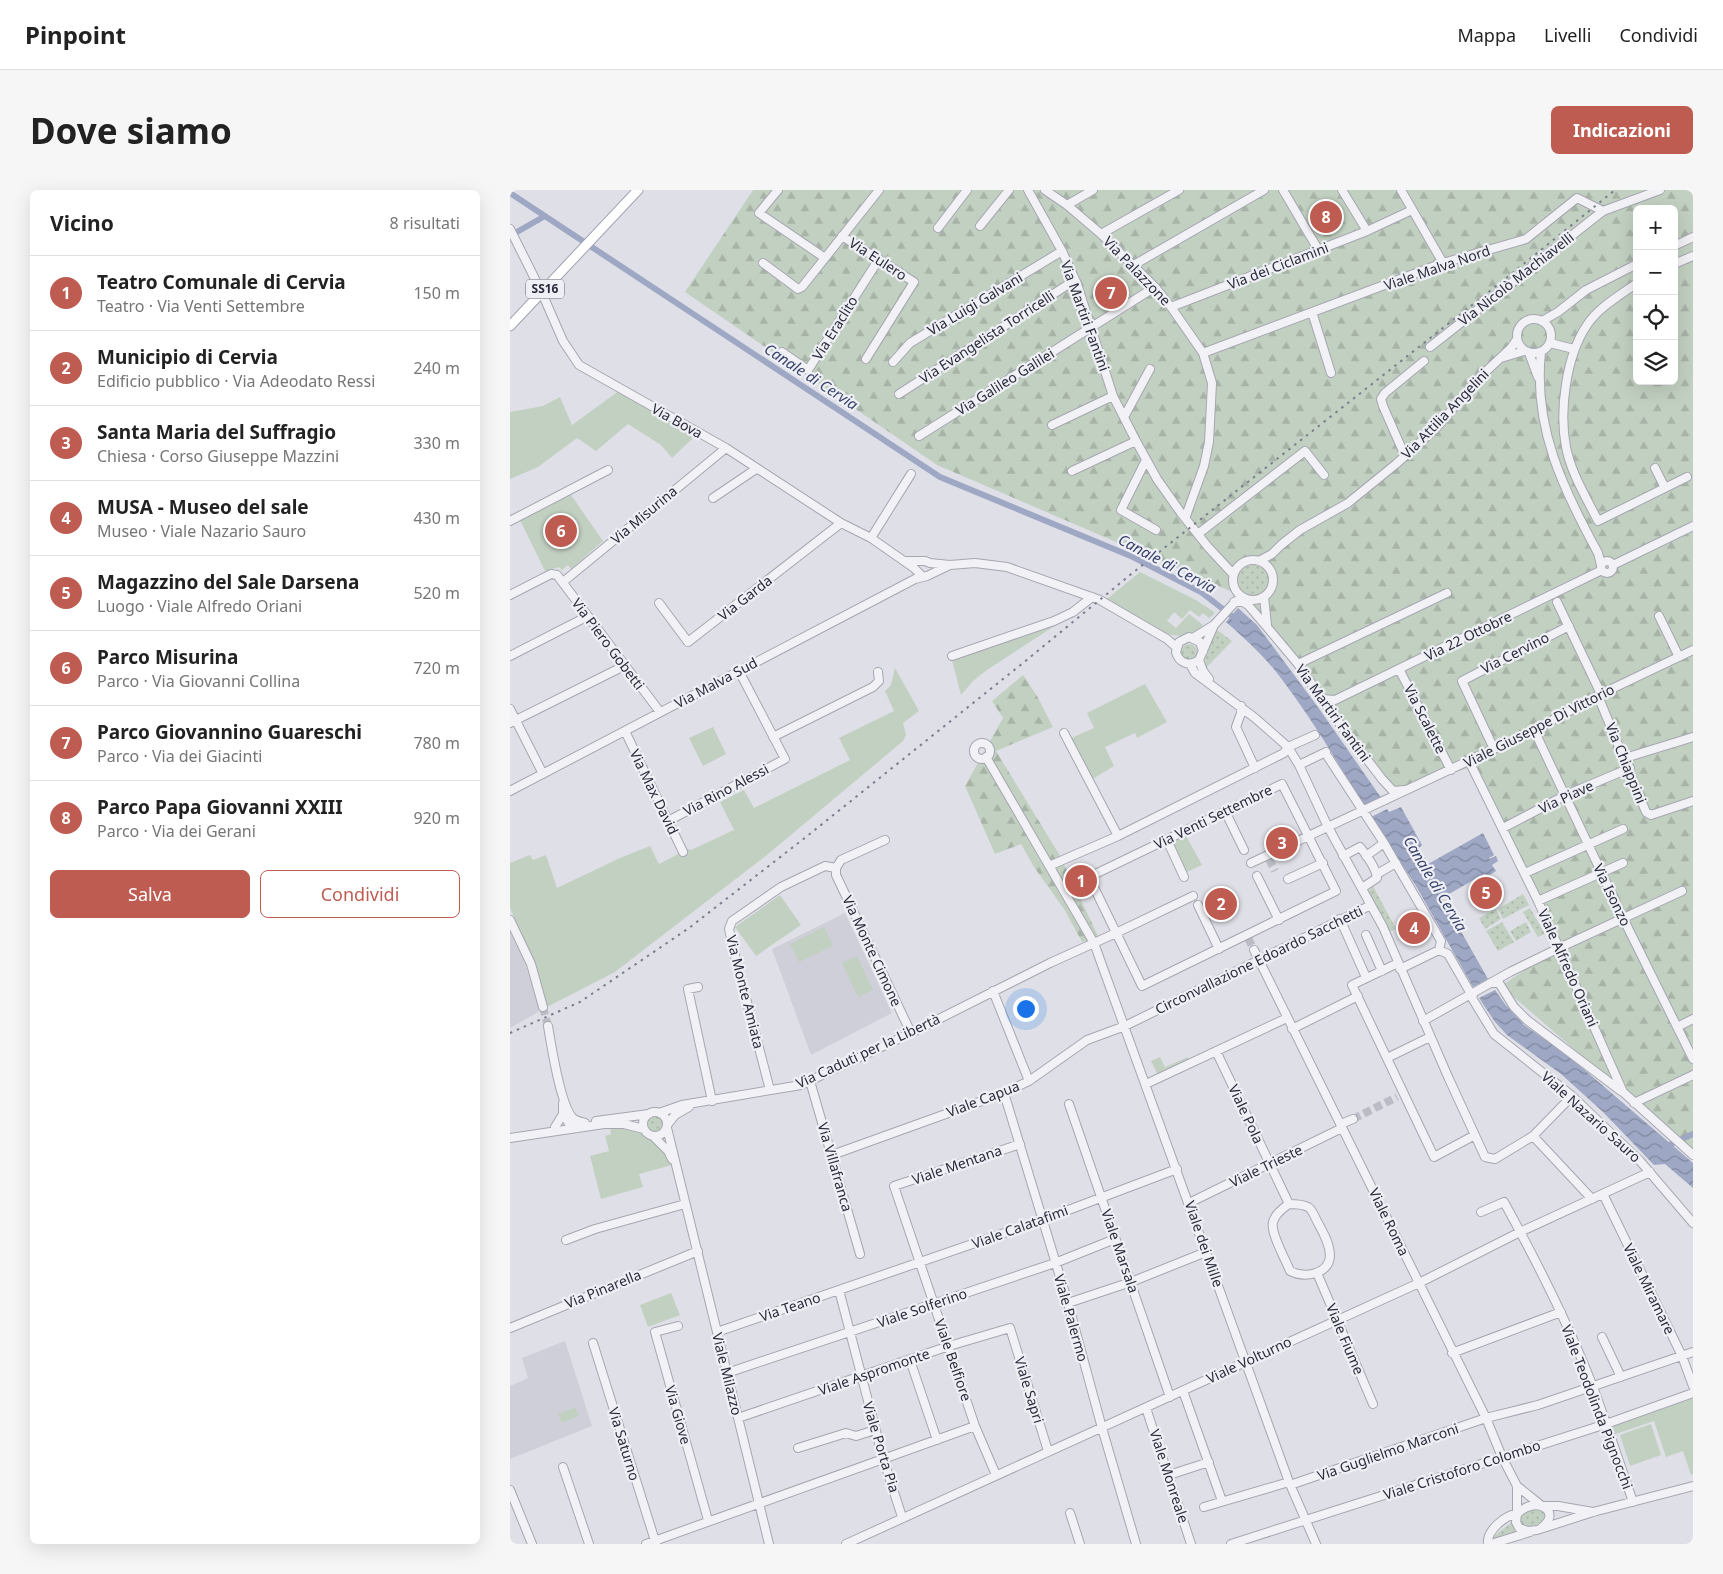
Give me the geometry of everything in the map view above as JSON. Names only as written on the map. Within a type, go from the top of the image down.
[{"type":"main road","name":"SS16","points":[[510,326],[638,190]]},
{"type":"street","points":[[778,190],[759,213],[825,258]]},
{"type":"street","points":[[764,263],[798,289],[802,287],[876,193],[866,190]]},
{"type":"street","points":[[938,228],[967,190]]},
{"type":"street","points":[[980,226],[1009,190]]},
{"type":"street","name":"Via Martiri Fantini","points":[[1028,190],[1075,280],[1092,327],[1113,396],[1146,460],[1166,492],[1198,534],[1233,574]]},
{"type":"street","name":"Via Palazzone","points":[[1045,190],[1067,205],[1102,234],[1171,307],[1203,353],[1212,383],[1209,442],[1204,466],[1186,516]]},
{"type":"street","points":[[1067,205],[1093,190]]},
{"type":"street","points":[[1102,234],[1178,190]]},
{"type":"street","points":[[1132,266],[1264,190]]},
{"type":"street","points":[[1283,190],[1319,251]]},
{"type":"street","points":[[1342,190],[1367,231]]},
{"type":"street","points":[[1401,190],[1443,263]]},
{"type":"street","points":[[1572,190],[1576,198],[1603,211],[1660,190]]},
{"type":"street","name":"Viale Malva Nord","points":[[1203,353],[1443,263],[1526,239],[1576,198]]},
{"type":"street","name":"Via dei Ciclamini","points":[[1171,307],[1319,251],[1412,210]]},
{"type":"street","name":"Via Nicolò Machiavelli","points":[[1430,347],[1603,211]]},
{"type":"street","name":"Via Bova","points":[[510,229],[542,292],[562,341],[579,365],[726,448],[841,523],[871,538],[904,560],[920,574]]},
{"type":"street","name":"Via Eulero","points":[[842,236],[914,282],[866,359]]},
{"type":"street","points":[[1678,244],[1693,238]]},
{"type":"street","name":"Via Luigi Galvani","points":[[893,362],[910,343],[1062,252]]},
{"type":"street","points":[[1678,262],[1693,256]]},
{"type":"street","name":"Via Eraclito","points":[[782,352],[808,370],[879,259]]},
{"type":"street","points":[[1542,321],[1558,312],[1586,290],[1633,266]]},
{"type":"street","name":"Via Evangelista Torricelli","points":[[899,394],[1075,280]]},
{"type":"street","points":[[1598,521],[1572,468],[1566,447],[1564,414],[1567,378],[1574,349],[1587,325],[1603,307],[1633,287]]},
{"type":"street","name":"Via Galileo Galilei","points":[[919,436],[1154,288]]},
{"type":"street","points":[[1312,312],[1331,373]]},
{"type":"street","points":[[1558,312],[1550,330],[1550,343],[1541,352],[1539,379],[1549,449],[1561,481],[1584,528],[1606,565]]},
{"type":"street","points":[[1539,379],[1527,352],[1521,348],[1517,339],[1518,330],[1524,322],[1533,319],[1542,321],[1550,330]]},
{"type":"street","name":"Via Attilia Angelini","points":[[1259,560],[1272,554],[1300,530],[1348,503],[1405,456],[1436,427],[1517,339]]},
{"type":"street","points":[[1550,343],[1574,349]]},
{"type":"street","points":[[1527,352],[1541,352]]},
{"type":"street","name":"Via Attilia Angelini","points":[[1497,360],[1527,352]]},
{"type":"street","points":[[1405,456],[1381,399],[1384,393],[1424,361]]},
{"type":"street","points":[[1124,417],[1150,369]]},
{"type":"street","points":[[1052,425],[1113,396]]},
{"type":"street","points":[[1072,471],[1136,441]]},
{"type":"street","name":"Via Misurina","points":[[563,582],[726,448]]},
{"type":"street","points":[[1198,534],[1305,451],[1324,475]]},
{"type":"street","points":[[1146,460],[1121,510],[1156,530]]},
{"type":"street","points":[[1655,468],[1665,488]]},
{"type":"street","points":[[713,498],[756,469]]},
{"type":"street","points":[[510,520],[608,470]]},
{"type":"street","points":[[871,538],[911,474]]},
{"type":"street","points":[[1584,528],[1687,477]]},
{"type":"street","name":"Via Martiri Fantini","points":[[1166,492],[1198,534]]},
{"type":"street","name":"Via Garda","points":[[660,603],[688,642],[841,523]]},
{"type":"street","name":"Via 22 Ottobre","points":[[1335,700],[1606,565],[1693,526]]},
{"type":"street","points":[[1266,624],[1264,597],[1272,587],[1270,569],[1272,554]]},
{"type":"street","points":[[1220,558],[1240,564],[1259,560],[1270,569]]},
{"type":"street","points":[[904,560],[950,565],[975,563],[1007,566],[1092,597],[1125,613],[1167,639],[1176,647]]},
{"type":"street","points":[[926,562],[932,568],[931,573]]},
{"type":"street","points":[[926,562],[917,566],[920,574],[927,576],[950,565]]},
{"type":"street","points":[[1240,564],[1233,574],[1233,586],[1236,592],[1256,604],[1266,624]]},
{"type":"street","name":"Via Piero Gobetti","points":[[510,596],[551,574],[557,575],[660,712]]},
{"type":"street","name":"Via Malva Sud","points":[[510,791],[920,574]]},
{"type":"street","points":[[1167,639],[1193,638],[1214,625],[1234,602],[1236,592]]},
{"type":"street","points":[[1298,664],[1447,593]]},
{"type":"street","points":[[952,656],[1054,621],[1073,612],[1092,597]]},
{"type":"street","points":[[1234,602],[1264,597]]},
{"type":"street","points":[[1234,602],[1248,604],[1266,624]]},
{"type":"street","name":"Via Chiappini","points":[[1557,602],[1600,695],[1646,812],[1651,814],[1693,801]]},
{"type":"street","points":[[510,656],[588,616]]},
{"type":"street","points":[[1659,616],[1679,656]]},
{"type":"street","name":"Via Martiri Fantini","points":[[1266,624],[1298,664],[1333,715],[1382,780],[1393,790],[1409,790]]},
{"type":"street","points":[[1182,639],[1176,647],[1176,654],[1179,660],[1185,664],[1190,664],[1199,660],[1214,625]]},
{"type":"street","name":"Via Cervino","points":[[1494,749],[1462,680],[1569,626]]},
{"type":"street","points":[[1193,638],[1200,642],[1203,651]]},
{"type":"street","name":"Viale Giuseppe Di Vittorio","points":[[1251,863],[1268,858],[1309,836],[1534,730],[1600,695],[1693,650]]},
{"type":"street","points":[[1199,660],[1203,671],[1213,685]]},
{"type":"street","name":"Circonvallazione Edoardo Sacchetti","points":[[1125,1026],[1371,905],[1328,828],[1299,765],[1288,748],[1241,706],[1195,673],[1190,664]]},
{"type":"street","points":[[513,722],[624,666]]},
{"type":"street","name":"Via Scalette","points":[[1399,669],[1450,770]]},
{"type":"street","points":[[739,671],[773,737],[874,687],[879,681],[878,672]]},
{"type":"street","points":[[1322,699],[1335,700],[1332,707],[1333,715]]},
{"type":"street","points":[[1241,706],[1240,720],[1236,727],[1256,768]]},
{"type":"street","points":[[510,709],[513,722],[543,774]]},
{"type":"street","points":[[1240,720],[1247,717],[1255,718]]},
{"type":"street","name":"Via Isonzo","points":[[1534,730],[1623,918],[1693,1059]]},
{"type":"street","name":"Via Max David","points":[[624,731],[683,852]]},
{"type":"street","points":[[1064,733],[1118,836]]},
{"type":"street","points":[[1049,866],[1118,836],[1256,768],[1284,753],[1288,748],[1315,735]]},
{"type":"street","points":[[1240,736],[1241,747],[1247,763],[1246,772]]},
{"type":"street","points":[[1625,758],[1693,736]]},
{"type":"street","name":"Via Rino Alessi","points":[[668,821],[784,759],[773,737]]},
{"type":"street","points":[[1299,765],[1327,754],[1396,863],[1441,941],[1439,950],[1382,971],[1352,986],[1434,1157],[1475,1135]]},
{"type":"street","name":"Viale dei Mille","points":[[986,757],[1094,943],[1289,1483],[1316,1544]]},
{"type":"street","name":"Viale Alfredo Oriani","points":[[1469,760],[1538,901],[1623,1092],[1693,1155]]},
{"type":"street","name":"Via Piave","points":[[1503,828],[1566,795],[1630,768]]},
{"type":"street","name":"Via Venti Settembre","points":[[1282,784],[1336,891],[1248,937],[1142,986],[1089,877],[1225,812],[1282,784]]},
{"type":"street","points":[[1225,812],[1244,850]]},
{"type":"street","points":[[1525,874],[1623,829]]},
{"type":"street","name":"Via Monte Amiata","points":[[770,1090],[729,929],[732,920],[781,887],[825,866],[836,868],[841,860],[885,840]]},
{"type":"street","points":[[1167,840],[1184,877]]},
{"type":"street","points":[[1366,856],[1384,844]]},
{"type":"street","points":[[1343,856],[1360,847],[1377,874]]},
{"type":"street","points":[[1288,879],[1323,863]]},
{"type":"street","points":[[1362,888],[1376,878],[1377,874],[1396,863]]},
{"type":"street","points":[[1538,901],[1622,863]]},
{"type":"street","name":"Via Monte Cimone","points":[[836,868],[836,875],[911,1033]]},
{"type":"street","points":[[1257,876],[1279,920]]},
{"type":"street","points":[[1423,1021],[1490,983],[1559,948],[1682,891]]},
{"type":"street","name":"Via Caduti per la Libertà","points":[[660,1113],[682,1105],[801,1085],[1193,896]]},
{"type":"street","points":[[1198,905],[1220,949]]},
{"type":"street","points":[[1371,905],[1383,927],[1430,1038],[1485,1158],[1495,1159],[1533,1136],[1572,1096]]},
{"type":"street","points":[[1340,919],[1365,975]]},
{"type":"street","points":[[510,920],[530,964],[543,1007]]},
{"type":"street","points":[[1366,935],[1382,971]]},
{"type":"street","name":"Viale Roma","points":[[1254,950],[1452,1353],[1486,1418],[1502,1457],[1517,1486],[1542,1506]]},
{"type":"street","name":"Viale Nazario Sauro","points":[[1439,950],[1448,954],[1473,993],[1472,998],[1494,1034],[1572,1096],[1652,1174],[1693,1223]]},
{"type":"street","points":[[1501,986],[1504,976]]},
{"type":"street","points":[[1490,983],[1497,982],[1514,1007],[1527,1020],[1623,1092]]},
{"type":"street","points":[[698,987],[688,989],[710,1101]]},
{"type":"street","points":[[993,991],[1029,1081]]},
{"type":"street","points":[[1292,1029],[1358,996]]},
{"type":"street","points":[[1146,1084],[1287,1018]]},
{"type":"street","points":[[1677,1027],[1693,1019]]},
{"type":"street","points":[[548,1026],[564,1101],[574,1119],[585,1123]]},
{"type":"street","name":"Viale Capua","points":[[832,1155],[1004,1093],[1029,1081],[1087,1040],[1125,1026]]},
{"type":"street","points":[[1387,1058],[1430,1038]]},
{"type":"street","name":"Viale Pola","points":[[1216,1051],[1289,1204]]},
{"type":"street","points":[[1634,1103],[1693,1075]]},
{"type":"street","name":"Via Villafranca","points":[[810,1081],[860,1254]]},
{"type":"street","name":"Viale Palermo","points":[[1004,1093],[1068,1303],[1136,1544]]},
{"type":"street","points":[[555,1127],[563,1114],[564,1101]]},
{"type":"street","name":"Via Caduti per la Libertà","points":[[667,1126],[675,1115],[683,1109],[710,1101]]},
{"type":"street","name":"Viale Marsala","points":[[1069,1104],[1170,1396]]},
{"type":"street","points":[[510,1138],[573,1127],[604,1124],[624,1124],[644,1129],[649,1135],[660,1136],[667,1126],[665,1117],[660,1113],[585,1123],[573,1127],[555,1127],[544,1132]]},
{"type":"street","points":[[563,1114],[573,1127]]},
{"type":"street","points":[[644,1129],[644,1122],[649,1114]]},
{"type":"street","name":"Viale Trieste","points":[[1189,1203],[1269,1164],[1353,1118]]},
{"type":"street","name":"Viale Milazzo","points":[[667,1126],[769,1544]]},
{"type":"street","name":"Viale Milazzo","points":[[653,1136],[668,1151],[678,1176]]},
{"type":"street","points":[[1533,1136],[1592,1199]]},
{"type":"street","name":"Viale Mentana","points":[[894,1186],[1020,1144]]},
{"type":"street","name":"Viale Calatafimi","points":[[863,1282],[1042,1220],[1177,1169]]},
{"type":"street","name":"Viale Volturno","points":[[846,1544],[1419,1283],[1520,1232],[1652,1174]]},
{"type":"street","name":"Viale Belfiore","points":[[894,1186],[975,1426],[996,1475]]},
{"type":"street","name":"Viale Miramare","points":[[1603,1194],[1682,1356],[1693,1386]]},
{"type":"street","name":"Viale Teodolinda Pignocchi","points":[[1481,1212],[1504,1202],[1520,1232],[1561,1312],[1592,1387],[1633,1502]]},
{"type":"street","points":[[566,1240],[685,1204]]},
{"type":"street","points":[[1289,1204],[1301,1204],[1310,1208],[1323,1232],[1329,1248],[1330,1258],[1325,1267],[1317,1273],[1304,1276],[1290,1271],[1274,1232],[1273,1222],[1279,1211],[1289,1204]]},
{"type":"street","name":"Viale Solferino","points":[[727,1373],[1055,1263],[1115,1239]]},
{"type":"street","name":"Via Pinarella","points":[[510,1328],[698,1252]]},
{"type":"street","points":[[1068,1303],[1131,1282],[1206,1252]]},
{"type":"street","name":"Viale Fiume","points":[[1317,1273],[1373,1404]]},
{"type":"street","name":"Via Teano","points":[[717,1332],[863,1282]]},
{"type":"street","name":"Viale Porta Pia","points":[[838,1290],[860,1377],[902,1517]]},
{"type":"street","points":[[1452,1353],[1561,1312]]},
{"type":"street","name":"Via Giove","points":[[678,1326],[655,1332],[708,1520]]},
{"type":"street","name":"Viale Aspromonte","points":[[738,1418],[949,1346],[1010,1328]]},
{"type":"street","name":"Viale Sapri","points":[[1010,1328],[1048,1451]]},
{"type":"street","points":[[1602,1337],[1621,1377]]},
{"type":"street","name":"Via Saturno","points":[[593,1343],[655,1542]]},
{"type":"street","name":"Via Guglielmo Marconi","points":[[1204,1507],[1289,1483],[1486,1418],[1538,1405],[1693,1352]]},
{"type":"street","points":[[910,1360],[937,1440]]},
{"type":"street","points":[[1184,1391],[1222,1501]]},
{"type":"street","name":"Viale Cristoforo Colombo","points":[[1231,1544],[1606,1424],[1693,1393]]},
{"type":"street","name":"Viale Monreale","points":[[1146,1408],[1191,1544]]},
{"type":"street","points":[[646,1544],[708,1520],[975,1426]]},
{"type":"street","points":[[798,1448],[846,1433],[856,1436],[875,1430]]},
{"type":"street","points":[[1169,1475],[1209,1462]]},
{"type":"street","points":[[563,1467],[589,1544]]},
{"type":"street","name":"Viale Roma","points":[[1517,1486],[1517,1514]]},
{"type":"street","points":[[1593,1512],[1554,1506],[1529,1506],[1517,1514],[1507,1517],[1488,1537],[1489,1544],[1593,1512],[1693,1486]]},
{"type":"street","points":[[510,1490],[532,1544]]},
{"type":"street","points":[[1541,1528],[1548,1522],[1550,1516],[1548,1510],[1542,1506]]},
{"type":"street","points":[[1070,1513],[1080,1544]]},
{"type":"street","points":[[1517,1514],[1517,1525],[1522,1529],[1532,1530]]},
{"type":"shaded area","points":[[845,913],[892,1013],[811,1055],[772,949]]},
{"type":"shaded area","points":[[510,931],[525,963],[540,1011],[510,1028]]},
{"type":"shaded area","points":[[565,1341],[592,1426],[510,1459],[510,1386],[528,1378],[522,1358]]},
{"type":"green space","points":[[753,190],[1693,190],[1693,1152],[1501,986],[1559,947],[1472,767],[1393,791],[1251,600],[937,465],[685,292]]},
{"type":"green space","points":[[620,390],[695,436],[672,458],[661,445],[628,424],[596,451],[577,438],[538,467],[510,479],[510,412],[543,406],[560,397],[572,425]]},
{"type":"green space","points":[[571,495],[603,541],[571,569],[568,565],[562,570],[559,567],[545,571],[520,520]]},
{"type":"green space","points":[[1254,565],[1265,569],[1269,580],[1265,591],[1254,595],[1243,591],[1239,580],[1243,569]]},
{"type":"green space","points":[[1140,572],[1196,600],[1214,612],[1214,614],[1209,618],[1203,613],[1199,617],[1190,610],[1182,619],[1174,612],[1167,621],[1176,628],[1189,614],[1203,625],[1191,633],[1182,636],[1173,635],[1168,634],[1107,599]]},
{"type":"green space","points":[[1059,623],[987,670],[973,681],[961,695],[952,660]]},
{"type":"green space","points":[[1217,630],[1232,641],[1206,668],[1207,648]]},
{"type":"green space","points":[[1189,644],[1197,652],[1189,660],[1181,652]]},
{"type":"green space","points":[[895,668],[919,711],[903,723],[906,735],[903,741],[767,855],[615,972],[547,1007],[534,961],[510,908],[510,863],[530,855],[533,860],[546,855],[557,888],[650,846],[659,864],[688,849],[691,850],[734,830],[720,802],[744,790],[754,808],[850,760],[839,738],[894,711],[885,691],[891,685]]},
{"type":"green space","points":[[1023,675],[1037,696],[1053,727],[996,751],[1059,854],[1099,938],[1082,942],[1064,909],[1034,867],[1021,844],[995,854],[965,786],[1003,718],[992,701]]},
{"type":"green space","points":[[1145,684],[1167,722],[1137,738],[1135,733],[1105,747],[1114,766],[1091,780],[1069,739],[1094,728],[1087,713]]},
{"type":"green space","points":[[713,727],[726,754],[703,766],[689,738]]},
{"type":"green space","points":[[1185,834],[1202,865],[1185,873],[1170,842]]},
{"type":"green space","points":[[1373,886],[1396,929],[1389,932],[1369,895],[1368,892]]},
{"type":"green space","points":[[1523,894],[1529,905],[1503,919],[1498,909]]},
{"type":"green space","points":[[780,895],[801,925],[756,956],[735,927]]},
{"type":"green space","points":[[1530,908],[1545,934],[1538,937],[1523,912]]},
{"type":"green space","points":[[1496,909],[1501,919],[1485,929],[1479,918]]},
{"type":"green space","points":[[1502,922],[1514,942],[1498,951],[1486,931]]},
{"type":"green space","points":[[1526,922],[1531,932],[1516,941],[1510,931]]},
{"type":"green space","points":[[824,927],[833,946],[799,962],[790,944]]},
{"type":"green space","points":[[857,956],[873,990],[858,997],[842,963]]},
{"type":"green space","points":[[1160,1057],[1165,1067],[1188,1057],[1189,1060],[1158,1075],[1151,1061]]},
{"type":"green space","points":[[653,1116],[659,1116],[664,1121],[662,1130],[653,1132],[648,1127],[648,1121]]},
{"type":"green space","points":[[610,1127],[633,1128],[646,1135],[661,1149],[672,1165],[639,1174],[643,1187],[601,1199],[590,1156],[609,1151],[605,1136],[611,1134]]},
{"type":"green space","points":[[671,1293],[680,1315],[648,1327],[640,1305]]},
{"type":"green space","points":[[1693,1398],[1693,1474],[1691,1475],[1683,1451],[1666,1457],[1654,1421],[1613,1435],[1610,1426]]},
{"type":"green space","points":[[575,1407],[579,1416],[562,1423],[558,1414]]},
{"type":"green space","points":[[1651,1424],[1661,1455],[1630,1466],[1620,1435]]},
{"type":"green space","points":[[1535,1509],[1543,1510],[1546,1518],[1535,1525],[1523,1526],[1519,1517],[1524,1512]]},
{"type":"green space","points":[[1512,1522],[1513,1527],[1518,1531],[1491,1541],[1490,1539]]},
{"type":"water","points":[[1238,608],[1257,625],[1320,710],[1382,799],[1364,808],[1323,739],[1289,688],[1265,659],[1226,622]]},
{"type":"water","points":[[1401,807],[1422,845],[1419,848],[1428,864],[1483,833],[1494,855],[1489,859],[1496,856],[1498,861],[1492,865],[1496,871],[1490,875],[1484,874],[1442,898],[1488,979],[1473,987],[1416,886],[1371,817],[1387,809],[1389,812]]},
{"type":"water","points":[[1495,990],[1524,1025],[1566,1054],[1693,1163],[1693,1188],[1665,1164],[1654,1165],[1603,1112],[1561,1074],[1507,1035],[1495,1022],[1479,998]]},
{"type":"waterway","name":"Canale di Cervia","points":[[510,193],[940,477],[1133,557],[1201,592],[1237,620]]},
{"type":"waterway","points":[[510,236],[545,216]]},
{"type":"waterway","points":[[1665,1147],[1693,1134]]},
{"type":"tunnel","points":[[1269,859],[1275,871]]},
{"type":"tunnel","points":[[1248,938],[1254,950]]},
{"type":"tunnel","points":[[543,1007],[548,1026]]},
{"type":"tunnel","points":[[1353,1119],[1397,1097]]},
{"type":"railway","points":[[510,1033],[580,1002],[689,928],[806,837],[1130,575],[1615,190]]},
{"type":"place","name":"Parco Papa Giovanni XXIII","points":[[1326,217]]},
{"type":"place","name":"Parco Giovannino Guareschi","points":[[1111,293]]},
{"type":"place","name":"Parco Misurina","points":[[561,531]]},
{"type":"place","name":"Santa Maria del Suffragio","points":[[1282,843]]},
{"type":"place","name":"Teatro Comunale di Cervia","points":[[1081,881]]},
{"type":"place","name":"Magazzino del Sale Darsena","points":[[1486,893]]},
{"type":"place","name":"Municipio di Cervia","points":[[1221,904]]},
{"type":"place","name":"MUSA - Museo del sale","points":[[1414,928]]}]
